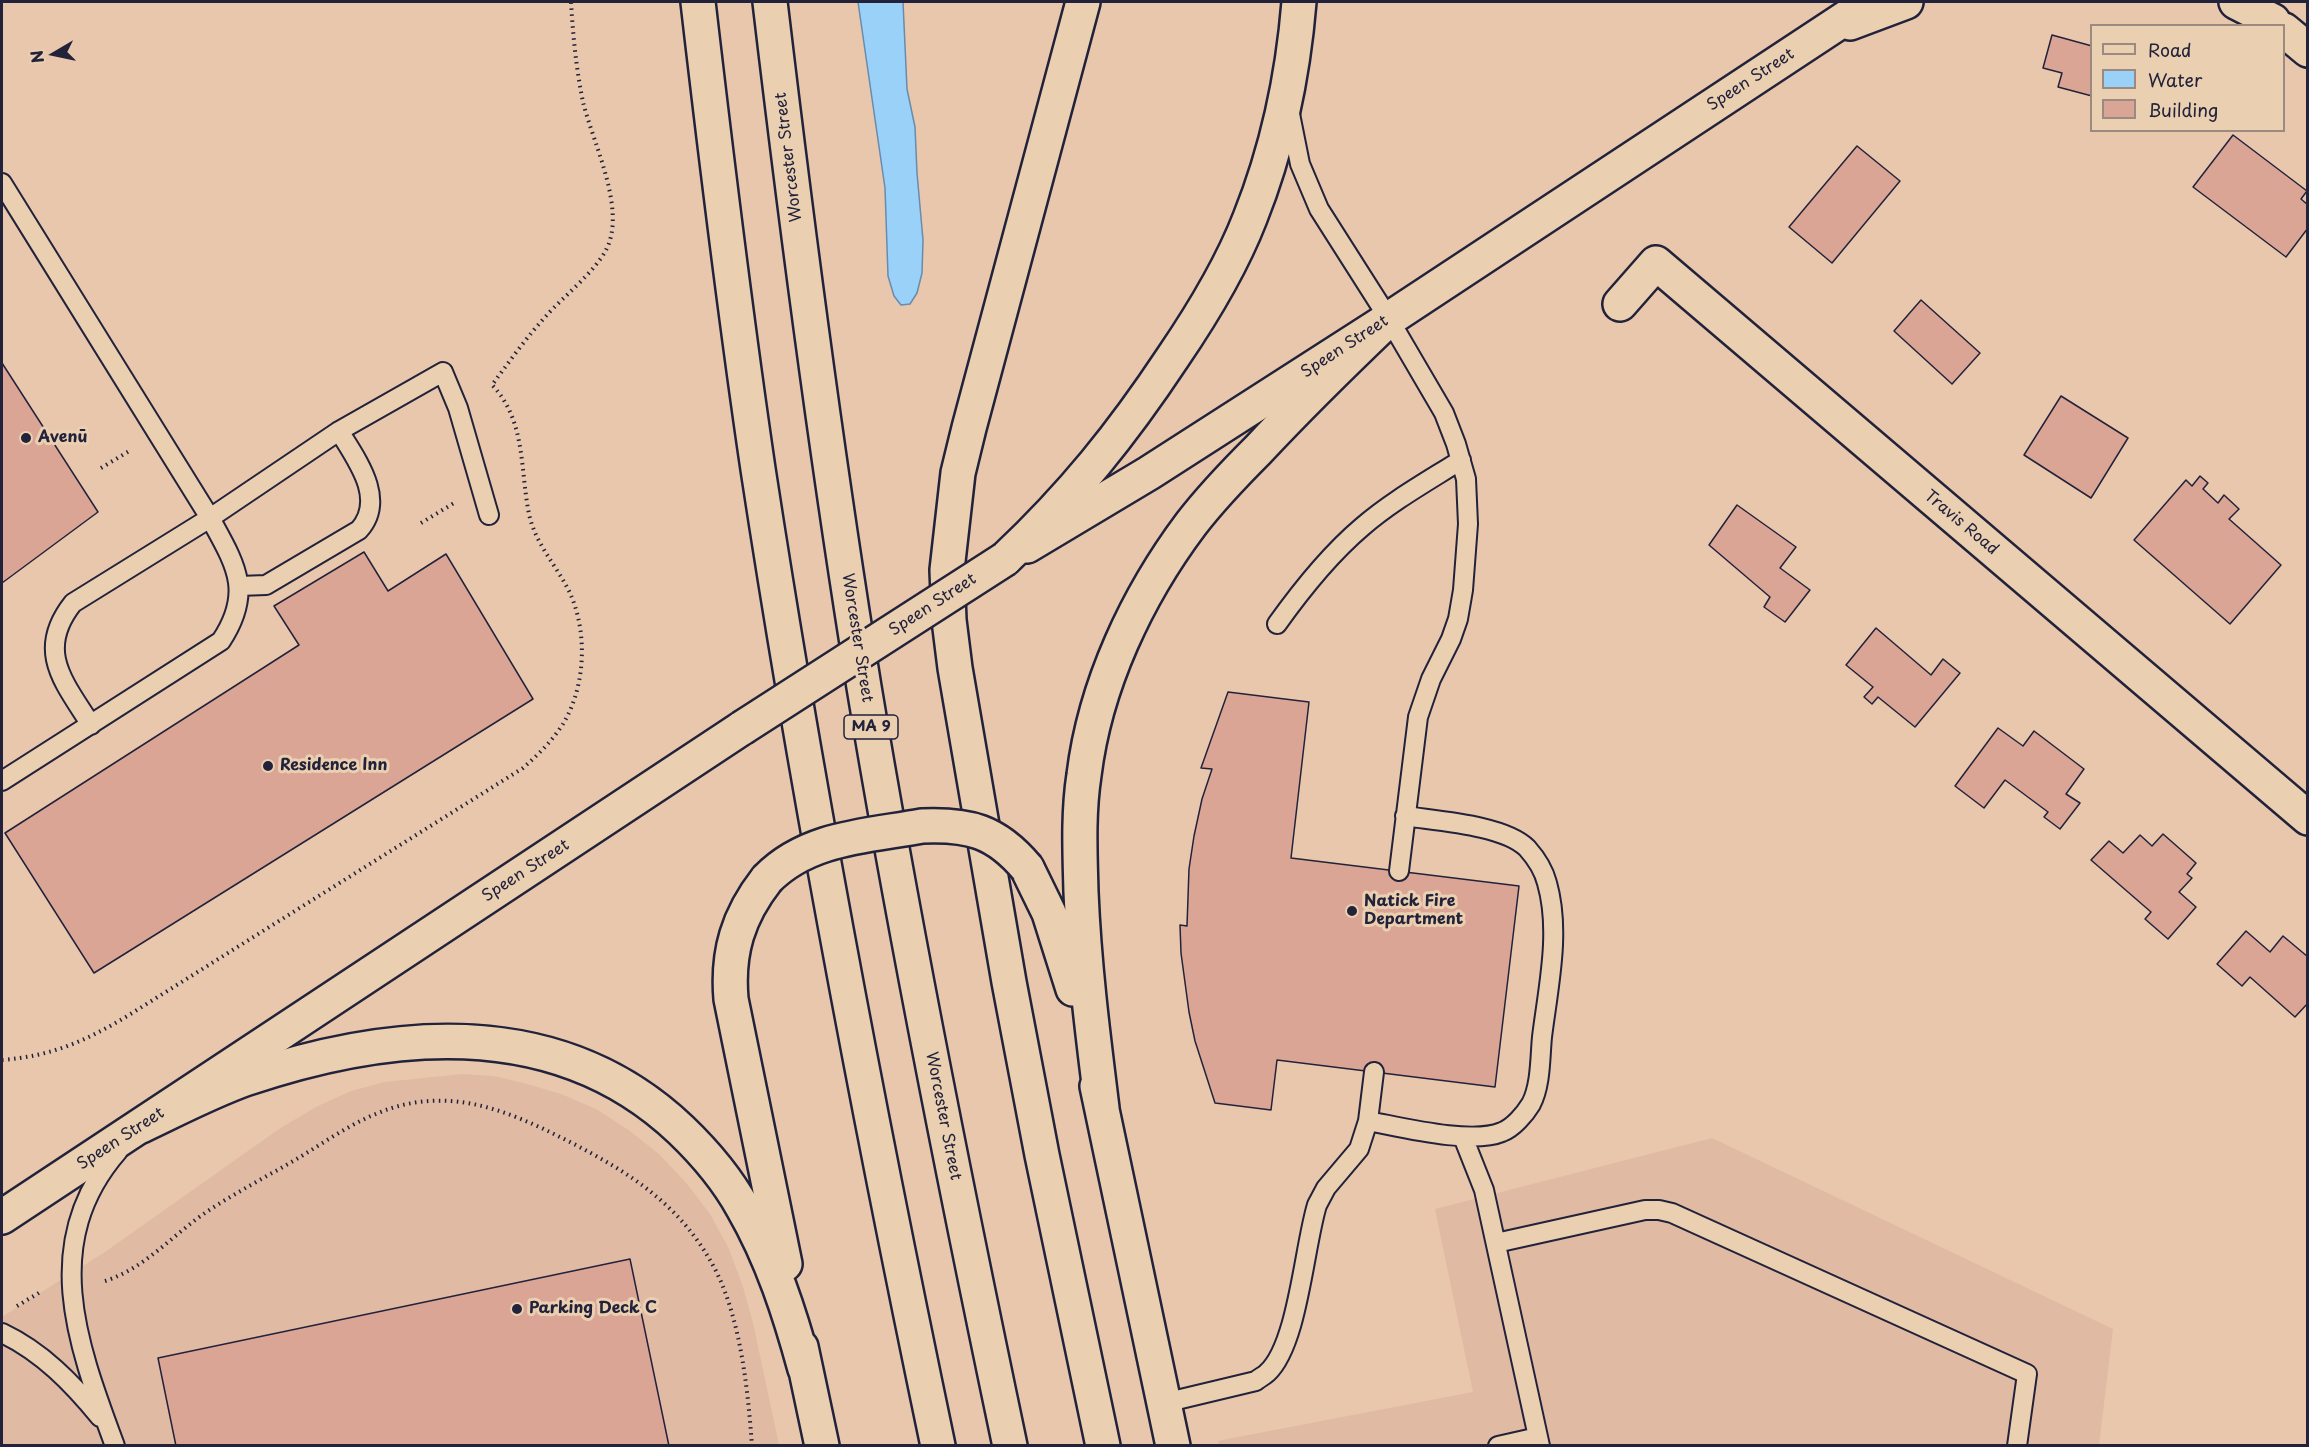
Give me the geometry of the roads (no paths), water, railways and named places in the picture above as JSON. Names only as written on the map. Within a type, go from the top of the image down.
[{"type":"main road","points":[[698,2],[753,430],[789,663],[846,990],[938,1446]]},
{"type":"main road","name":"Worcester Street","points":[[770,2],[804,275],[864,686],[921,1002],[1010,1446]]},
{"type":"main road","points":[[1083,2],[969,428],[958,474],[947,570],[949,620],[955,668],[984,844],[1042,1155],[1103,1446]]},
{"type":"main road","points":[[1005,559],[1050,517],[1107,449],[1162,374],[1202,311],[1234,254],[1250,219],[1273,151],[1288,87],[1299,2]]},
{"type":"main road","points":[[1813,39],[1847,2]]},
{"type":"main road","name":"Speen Street","points":[[2,1216],[742,728],[1005,559],[1149,473],[1389,319],[1870,2]]},
{"type":"main road","points":[[1813,39],[1906,2]]},
{"type":"main road","points":[[2236,2],[2272,20]]},
{"type":"main road","points":[[2285,31],[2307,50]]},
{"type":"main road","name":"Travis Road","points":[[1620,304],[1656,263],[2307,818]]},
{"type":"main road","points":[[1102,1108],[1084,947],[1080,836],[1083,776],[1089,742],[1108,680],[1134,616],[1192,522],[1299,407],[1389,319]]},
{"type":"main road","points":[[822,1446],[731,999],[730,959],[741,923],[757,892],[788,861],[817,846],[929,826],[952,825],[980,831],[1006,846],[1027,868],[1039,889],[1063,951],[1102,1108],[1173,1446]]},
{"type":"main road","points":[[141,1126],[243,1080],[331,1054],[372,1047],[439,1041],[486,1043],[536,1050],[577,1064],[608,1078],[653,1106],[710,1161],[743,1207],[757,1234],[785,1301],[805,1369]]},
{"type":"lane","points":[[1288,87],[1294,139],[1309,187],[1330,229],[1389,319],[1443,413],[1466,479],[1468,507],[1463,590],[1458,619],[1451,639],[1431,679],[1418,717],[1399,871]]},
{"type":"lane","points":[[2,183],[210,518],[235,563],[239,586],[238,606],[231,626],[221,641],[2,781]]},
{"type":"lane","points":[[91,725],[56,666],[54,650],[57,629],[73,603],[210,518],[339,431],[443,372],[458,408],[489,515]]},
{"type":"lane","points":[[239,586],[266,585],[359,530],[366,522],[369,509],[368,481],[339,431]]},
{"type":"lane","points":[[1277,624],[1315,574],[1362,527],[1410,492],[1461,460]]},
{"type":"lane","points":[[1368,1121],[1463,1137],[1484,1137],[1503,1132],[1517,1122],[1532,1103],[1538,1078],[1553,927],[1547,882],[1538,863],[1525,846],[1504,834],[1476,826],[1405,816]]},
{"type":"lane","points":[[1164,1403],[1256,1381],[1268,1373],[1278,1359],[1292,1320],[1317,1204],[1326,1188],[1359,1149],[1368,1121],[1374,1072]]},
{"type":"lane","points":[[115,1446],[106,1425],[77,1329],[70,1285],[72,1256],[78,1225],[91,1192],[106,1166],[141,1126]]},
{"type":"lane","points":[[1463,1137],[1484,1190],[1539,1441],[1498,1446]]},
{"type":"lane","points":[[1496,1243],[1645,1210],[1672,1213],[2027,1374],[2017,1446]]},
{"type":"lane","points":[[2,1333],[31,1349],[59,1372],[106,1425]]},
{"type":"water","points":[[858,2],[903,2],[907,89],[915,127],[923,240],[922,273],[917,293],[910,304],[901,305],[894,296],[888,276],[885,188]]},
{"type":"place","name":"Avenū","points":[[26,438]]},
{"type":"place","name":"Residence Inn","points":[[268,766]]},
{"type":"place","name":"Natick Fire Department","points":[[1352,911]]},
{"type":"place","name":"Parking Deck C","points":[[517,1309]]}]
